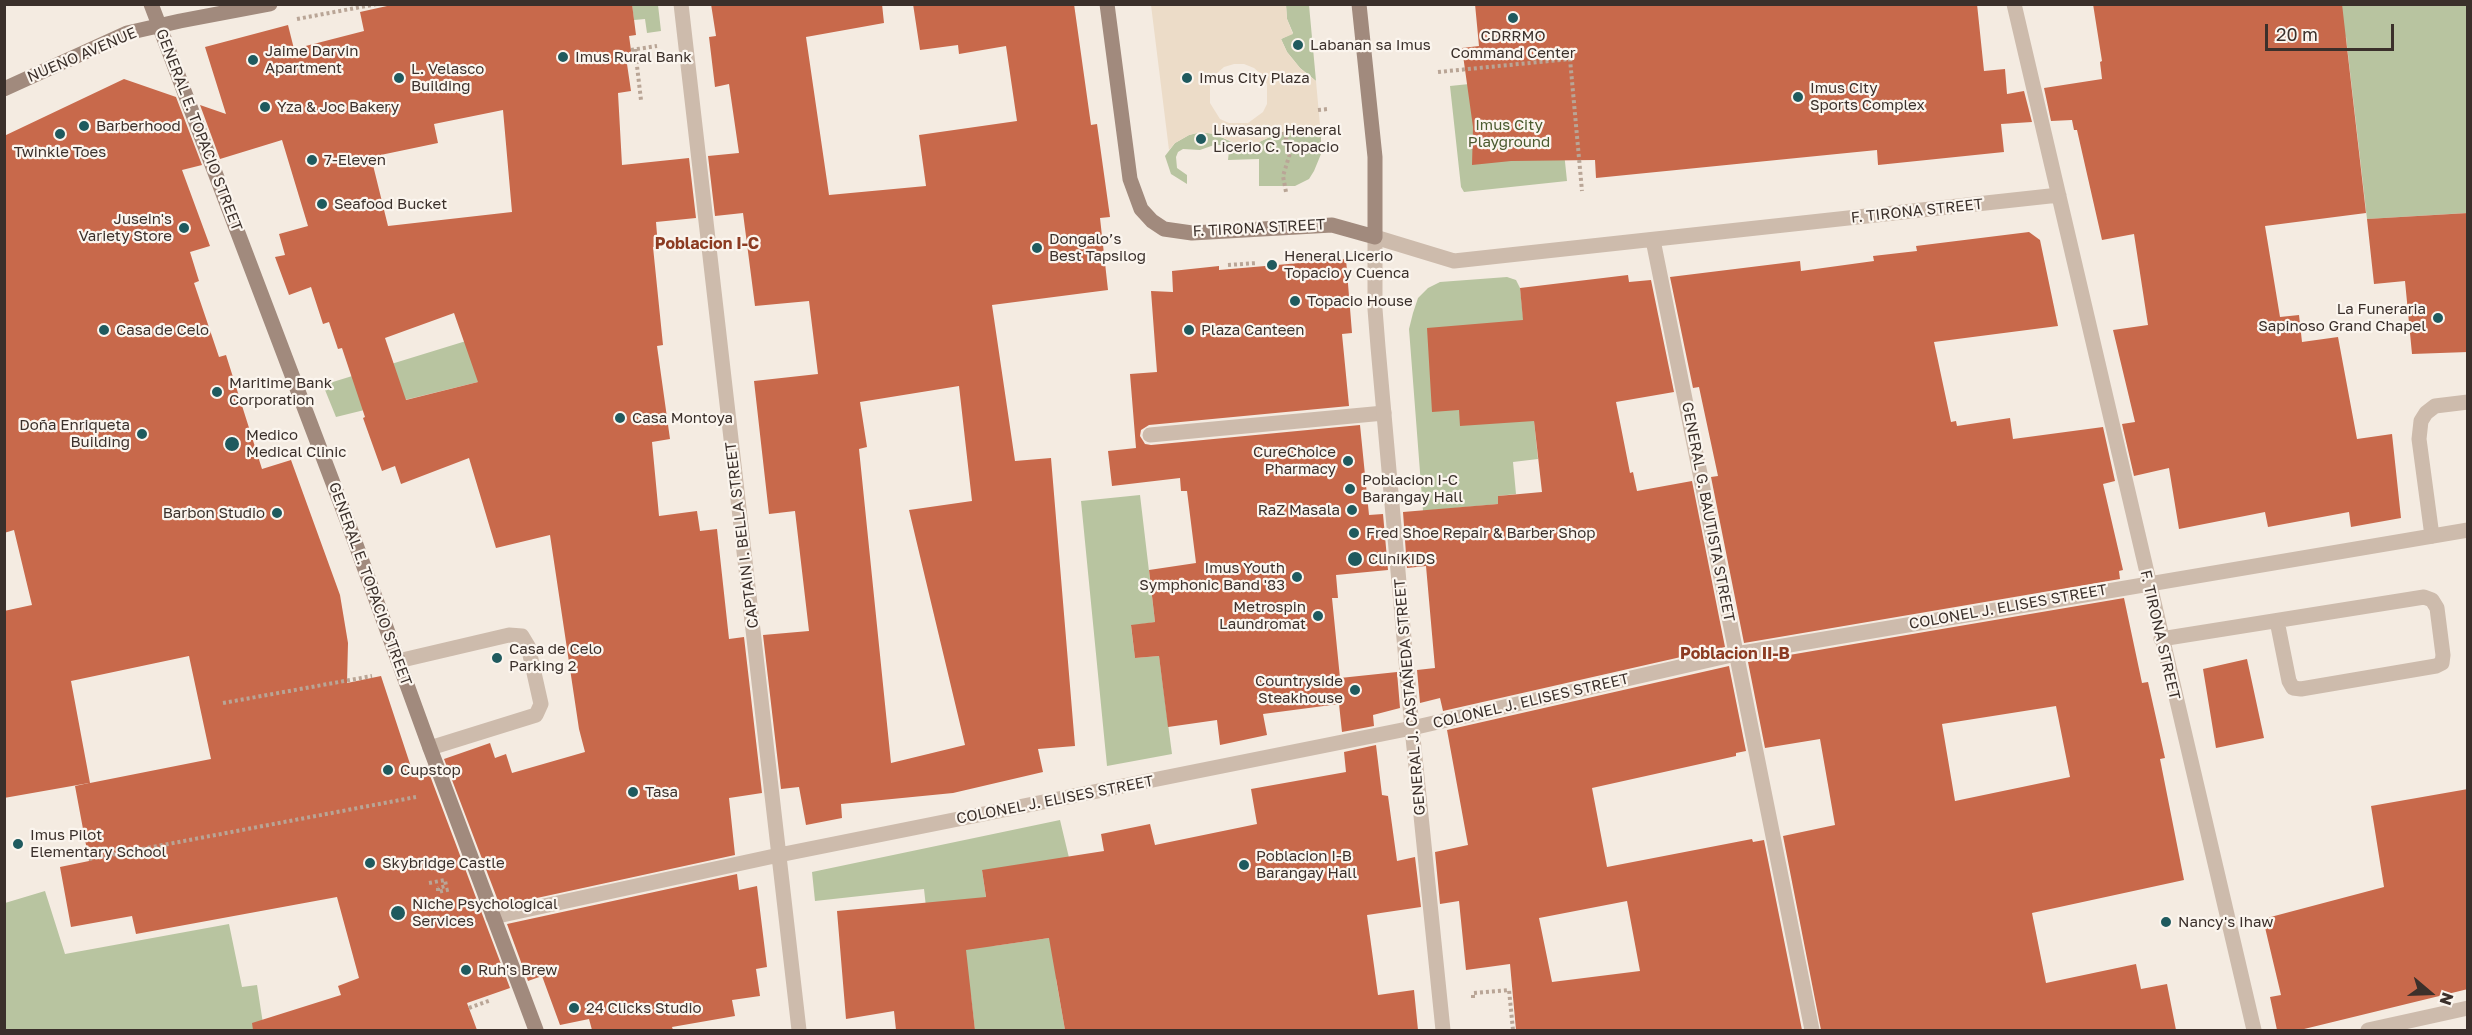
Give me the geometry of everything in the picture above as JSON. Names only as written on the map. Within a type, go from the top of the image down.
[{"type":"main road","name":"GENERAL E. TOPACIO STREET","points":[[151,4],[344,510],[446,792],[536,1030]]},
{"type":"main road","name":"NUENO AVENUE","points":[[4,89],[127,33],[270,4]]},
{"type":"main road","name":"F. TIRONA STREET","points":[[1107,4],[1130,179],[1140,209],[1152,221],[1164,229],[1192,232],[1332,225],[1375,237]]},
{"type":"main road","name":"GENERAL J. CASTAÑEDA STREET","points":[[1359,4],[1375,157],[1375,237]]},
{"type":"street","name":"CAPTAIN I. BELLA STREET","points":[[681,4],[799,1030]]},
{"type":"street","points":[[2014,4],[2059,195]]},
{"type":"street","name":"F. TIRONA STREET","points":[[1375,237],[1454,261],[2059,195],[2254,1030]]},
{"type":"street","name":"GENERAL J. CASTAÑEDA STREET","points":[[1375,237],[1375,309],[1412,728],[1443,1030]]},
{"type":"street","name":"GENERAL G. BAUTISTA STREET","points":[[1653,240],[1812,1030]]},
{"type":"street","points":[[2432,536],[2419,439],[2421,421],[2426,413],[2435,406],[2468,402]]},
{"type":"street","points":[[1150,435],[1384,413]]},
{"type":"street","name":"COLONEL J. ELISES STREET","points":[[494,917],[779,855],[1412,728],[1736,654],[2468,530]]},
{"type":"street","points":[[2161,639],[2424,597],[2432,600],[2437,608],[2442,663],[2436,666],[2301,690],[2294,688],[2289,681],[2277,621]]},
{"type":"street","points":[[398,661],[509,635],[522,636],[528,646],[541,704],[536,715],[430,748]]},
{"type":"street","points":[[2368,1030],[2468,1008]]},
{"type":"path","points":[[287,21],[377,4]]},
{"type":"path","points":[[635,49],[641,100]]},
{"type":"path","points":[[1438,72],[1570,59],[1581,191]]},
{"type":"path","points":[[1318,110],[1328,109]]},
{"type":"path","points":[[1283,132],[1291,150],[1283,176],[1286,192]]},
{"type":"path","points":[[671,418],[704,414]]},
{"type":"path","points":[[223,703],[348,680]]},
{"type":"path","points":[[89,859],[446,792]]},
{"type":"path","points":[[429,883],[445,880],[446,886],[438,888]]},
{"type":"path","points":[[1474,1005],[1473,993],[1509,990],[1514,1030]]},
{"type":"path","points":[[469,1008],[492,999],[496,1010]]},
{"type":"green space","points":[[632,5],[658,5],[661,31],[647,33],[645,19],[634,20]]},
{"type":"green space","points":[[1286,5],[1309,5],[1316,81],[1300,68],[1287,52],[1281,39],[1293,33],[1287,19]]},
{"type":"green space","points":[[2281,5],[2467,5],[2467,213],[2367,219],[2346,37]]},
{"type":"green space","name":"Imus City Playground","points":[[1556,75],[1567,181],[1464,192],[1461,187],[1450,86]]},
{"type":"green space","points":[[1292,129],[1321,136],[1321,154],[1314,171],[1309,179],[1295,186],[1259,186],[1259,159],[1228,160],[1229,151],[1221,145],[1200,150],[1183,149],[1178,152],[1177,168],[1187,175],[1187,184],[1171,174],[1165,156],[1175,143],[1189,135],[1201,132],[1214,134],[1234,143],[1253,145]]},
{"type":"green space","points":[[1507,277],[1516,280],[1520,288],[1538,459],[1513,462],[1516,494],[1498,496],[1498,504],[1423,511],[1409,329],[1418,298],[1428,288],[1440,282]]},
{"type":"green space","points":[[479,337],[486,380],[336,417],[323,385]]},
{"type":"green space","points":[[1140,495],[1155,622],[1131,626],[1135,658],[1159,656],[1172,754],[1107,766],[1081,501]]},
{"type":"green space","points":[[1060,820],[1096,971],[1056,979],[1065,1030],[975,1030],[971,996],[927,916],[924,889],[815,901],[812,872]],"holes":[[[982,870],[1063,936],[993,946]]]},
{"type":"green space","points":[[45,891],[65,954],[229,924],[242,987],[257,985],[264,1030],[5,1030],[5,903]]},
{"type":"shaded area","name":"Imus City Plaza","points":[[1151,5],[1286,5],[1287,19],[1293,34],[1281,39],[1287,52],[1300,68],[1316,81],[1321,136],[1292,129],[1253,145],[1243,146],[1214,134],[1201,132],[1189,135],[1175,143],[1169,150]],"holes":[[[1244,64],[1254,68],[1262,75],[1267,84],[1267,104],[1263,112],[1248,123],[1229,123],[1220,119],[1210,103],[1210,84],[1224,67]]]},
{"type":"building","points":[[396,4],[632,4],[636,35],[629,36],[633,64],[627,64],[631,91],[618,93],[622,165],[689,158],[696,218],[656,222],[658,247],[653,247],[663,345],[657,346],[670,439],[652,442],[659,516],[697,511],[700,531],[717,529],[729,639],[744,637],[762,793],[729,798],[735,855],[500,906],[444,759],[490,743],[495,758],[506,754],[512,773],[585,752],[579,729],[550,535],[496,548],[469,458],[401,484],[395,466],[382,471],[342,348],[338,349],[329,322],[323,324],[311,287],[289,295],[275,257],[285,255],[279,234],[308,226],[282,140],[220,159],[200,105],[226,114],[205,47],[288,25],[294,49],[364,31],[360,12]],"holes":[[[503,110],[512,212],[388,226],[371,157],[438,143],[434,124]],[[454,313],[478,382],[406,400],[385,338]]]},
{"type":"building","points":[[711,4],[882,4],[884,23],[806,37],[829,195],[926,186],[919,135],[1017,121],[1006,46],[959,54],[958,45],[920,50],[913,4],[1074,4],[1091,125],[1097,124],[1110,217],[1100,218],[1108,290],[992,305],[1015,461],[1051,458],[1075,746],[1038,749],[1043,772],[953,793],[841,804],[842,818],[806,825],[799,787],[781,789],[763,635],[809,631],[795,511],[769,514],[754,381],[818,374],[809,301],[755,306],[743,213],[715,216],[708,156],[739,153],[729,84],[715,87],[709,37],[716,36]],"holes":[[[959,386],[972,501],[909,510],[965,745],[891,763],[859,449],[867,447],[860,402]]]},
{"type":"building","name":"Imus City Sports Complex","points":[[1475,4],[1977,4],[1984,71],[2005,69],[2007,94],[2024,91],[2032,122],[2001,124],[2004,152],[1878,165],[1877,150],[1596,178],[1595,160],[1511,161],[1472,165],[1473,127],[1462,48],[1479,46]]},
{"type":"building","points":[[2093,4],[2342,4],[2366,213],[2265,226],[2280,317],[2299,315],[2302,342],[2338,337],[2357,439],[2392,434],[2401,518],[2351,527],[2349,512],[2268,527],[2265,512],[2179,529],[2169,468],[2134,476],[2122,424],[2135,422],[2113,330],[2148,325],[2134,234],[2102,240],[2077,130],[2074,130],[2072,120],[2051,121],[2044,88],[2102,79],[2100,62],[2102,61]]},
{"type":"building","points":[[124,79],[176,97],[202,165],[182,170],[210,246],[190,252],[199,281],[194,283],[219,357],[226,355],[262,469],[291,460],[340,595],[348,643],[347,683],[381,676],[412,770],[426,765],[510,988],[467,1003],[477,1030],[253,1030],[252,1023],[341,995],[338,986],[359,978],[337,897],[136,934],[132,916],[71,927],[60,867],[89,861],[75,786],[89,783],[4,798],[4,611],[32,605],[14,530],[4,533],[4,136]],"holes":[[[189,656],[211,759],[90,783],[71,681]]]},
{"type":"building","name":"La Funeraria Sapinoso Grand Chapel","points":[[2468,213],[2468,352],[2412,354],[2405,281],[2374,284],[2367,219]]},
{"type":"building","points":[[2029,232],[2040,240],[2058,326],[1934,342],[1951,422],[1956,421],[1957,426],[2010,418],[2013,439],[2103,427],[2115,481],[2103,484],[2123,570],[2119,571],[2120,579],[1744,643],[1711,477],[1718,476],[1699,387],[1693,388],[1670,277],[1800,261],[1801,271],[1874,261],[1873,256],[1917,251],[1916,246]]},
{"type":"building","points":[[1346,259],[1352,333],[1342,334],[1349,406],[1149,425],[1141,430],[1140,436],[1145,444],[1151,445],[1360,425],[1369,515],[1383,514],[1388,570],[1336,575],[1338,598],[1332,598],[1340,678],[1397,672],[1400,708],[1373,715],[1374,726],[1342,732],[1339,704],[1263,714],[1267,735],[1220,745],[1217,720],[1168,727],[1159,656],[1135,658],[1131,625],[1155,622],[1149,570],[1196,563],[1187,491],[1181,491],[1180,478],[1112,486],[1108,451],[1136,448],[1130,374],[1157,372],[1151,291],[1173,292],[1172,271],[1219,266],[1219,270]]},
{"type":"building","points":[[1628,275],[1629,282],[1651,280],[1674,392],[1616,402],[1630,473],[1633,472],[1637,491],[1692,481],[1725,647],[1443,711],[1440,698],[1420,703],[1417,670],[1435,668],[1426,566],[1407,568],[1403,512],[1498,504],[1498,496],[1542,492],[1534,421],[1460,426],[1459,410],[1432,412],[1427,328],[1523,320],[1520,288]]},
{"type":"building","points":[[2124,598],[2142,683],[2148,682],[2165,758],[2160,759],[2184,880],[2032,913],[2046,983],[2136,964],[2141,989],[2167,984],[2176,1030],[1821,1030],[1783,836],[1835,825],[1820,739],[1765,748],[1748,662]],"holes":[[[2056,706],[2070,777],[1955,801],[1942,724]]]},
{"type":"building","points":[[2247,659],[2264,738],[2216,748],[2203,669]]},
{"type":"building","points":[[1729,666],[1746,751],[1736,753],[1736,756],[1592,788],[1607,867],[1752,839],[1753,842],[1764,840],[1802,1030],[1516,1030],[1510,964],[1466,970],[1459,901],[1440,904],[1435,852],[1468,845],[1447,730]],"holes":[[[1627,901],[1640,971],[1552,982],[1539,918]]]},
{"type":"building","points":[[1376,745],[1382,795],[1388,796],[1397,861],[1415,857],[1421,907],[1367,915],[1378,995],[1414,990],[1418,1030],[1065,1030],[1049,938],[966,950],[975,1030],[896,1030],[894,1011],[846,1019],[837,911],[986,897],[982,870],[1104,851],[1101,834],[1150,824],[1155,845],[1257,824],[1251,789],[1346,772],[1344,752]]},
{"type":"building","points":[[2468,789],[2468,989],[2300,1030],[2277,1030],[2270,997],[2281,995],[2263,919],[2384,887],[2371,806]]},
{"type":"building","points":[[737,874],[739,890],[757,886],[767,967],[756,969],[760,996],[732,1000],[735,1016],[672,1027],[673,1030],[592,1030],[589,1019],[560,1025],[542,976],[528,981],[507,924]]},
{"type":"place","name":"CDRRMO Command Center","points":[[1513,18]]},
{"type":"place","name":"Labanan sa Imus","points":[[1298,45]]},
{"type":"place","name":"Imus Rural Bank","points":[[563,57]]},
{"type":"place","name":"Jaime Darvin Apartment","points":[[253,60]]},
{"type":"place","name":"L. Velasco Building","points":[[399,78]]},
{"type":"place","name":"Imus City Plaza","points":[[1187,78]]},
{"type":"place","name":"Imus City Sports Complex","points":[[1798,97]]},
{"type":"place","name":"Yza & Joc Bakery","points":[[265,107]]},
{"type":"place","name":"Barberhood","points":[[84,126]]},
{"type":"place","name":"Twinkle Toes","points":[[60,134]]},
{"type":"place","name":"Liwasang Heneral Licerio C. Topacio","points":[[1201,139]]},
{"type":"place","name":"7-Eleven","points":[[312,160]]},
{"type":"place","name":"Seafood Bucket","points":[[322,204]]},
{"type":"place","name":"Jusein's Variety Store","points":[[184,228]]},
{"type":"place","name":"Dongalo’s Best Tapsilog","points":[[1037,248]]},
{"type":"place","name":"Heneral Licerio Topacio y Cuenca","points":[[1272,265]]},
{"type":"place","name":"Topacio House","points":[[1295,301]]},
{"type":"place","name":"La Funeraria Sapinoso Grand Chapel","points":[[2438,318]]},
{"type":"place","name":"Casa de Celo","points":[[104,330]]},
{"type":"place","name":"Plaza Canteen","points":[[1189,330]]},
{"type":"place","name":"Maritime Bank Corporation","points":[[217,392]]},
{"type":"place","name":"Casa Montoya","points":[[620,418]]},
{"type":"place","name":"Doña Enriqueta Building","points":[[142,434]]},
{"type":"place","name":"Medico Medical Clinic","points":[[232,444]]},
{"type":"place","name":"CureChoice Pharmacy","points":[[1348,461]]},
{"type":"place","name":"Poblacion I-C Barangay Hall","points":[[1350,489]]},
{"type":"place","name":"RaZ Masala","points":[[1352,510]]},
{"type":"place","name":"Barbon Studio","points":[[277,513]]},
{"type":"place","name":"Fred Shoe Repair & Barber Shop","points":[[1354,533]]},
{"type":"place","name":"CliniKIDS","points":[[1355,559]]},
{"type":"place","name":"Imus Youth Symphonic Band '83","points":[[1297,577]]},
{"type":"place","name":"Metrospin Laundromat","points":[[1318,616]]},
{"type":"place","name":"Casa de Celo Parking 2","points":[[497,658]]},
{"type":"place","name":"Countryside Steakhouse","points":[[1355,690]]},
{"type":"place","name":"Cupstop","points":[[388,770]]},
{"type":"place","name":"Tasa","points":[[633,792]]},
{"type":"place","name":"Imus Pilot Elementary School","points":[[18,844]]},
{"type":"place","name":"Skybridge Castle","points":[[370,863]]},
{"type":"place","name":"Poblacion I-B Barangay Hall","points":[[1244,865]]},
{"type":"place","name":"Niche Psychological Services","points":[[398,913]]},
{"type":"place","name":"Nancy's Ihaw","points":[[2166,922]]},
{"type":"place","name":"Ruh's Brew","points":[[466,970]]},
{"type":"place","name":"24 Clicks Studio","points":[[574,1008]]},
{"type":"district","name":"Poblacion I-C","points":[[707,244]]},
{"type":"district","name":"Poblacion II-B","points":[[1735,654]]}]
